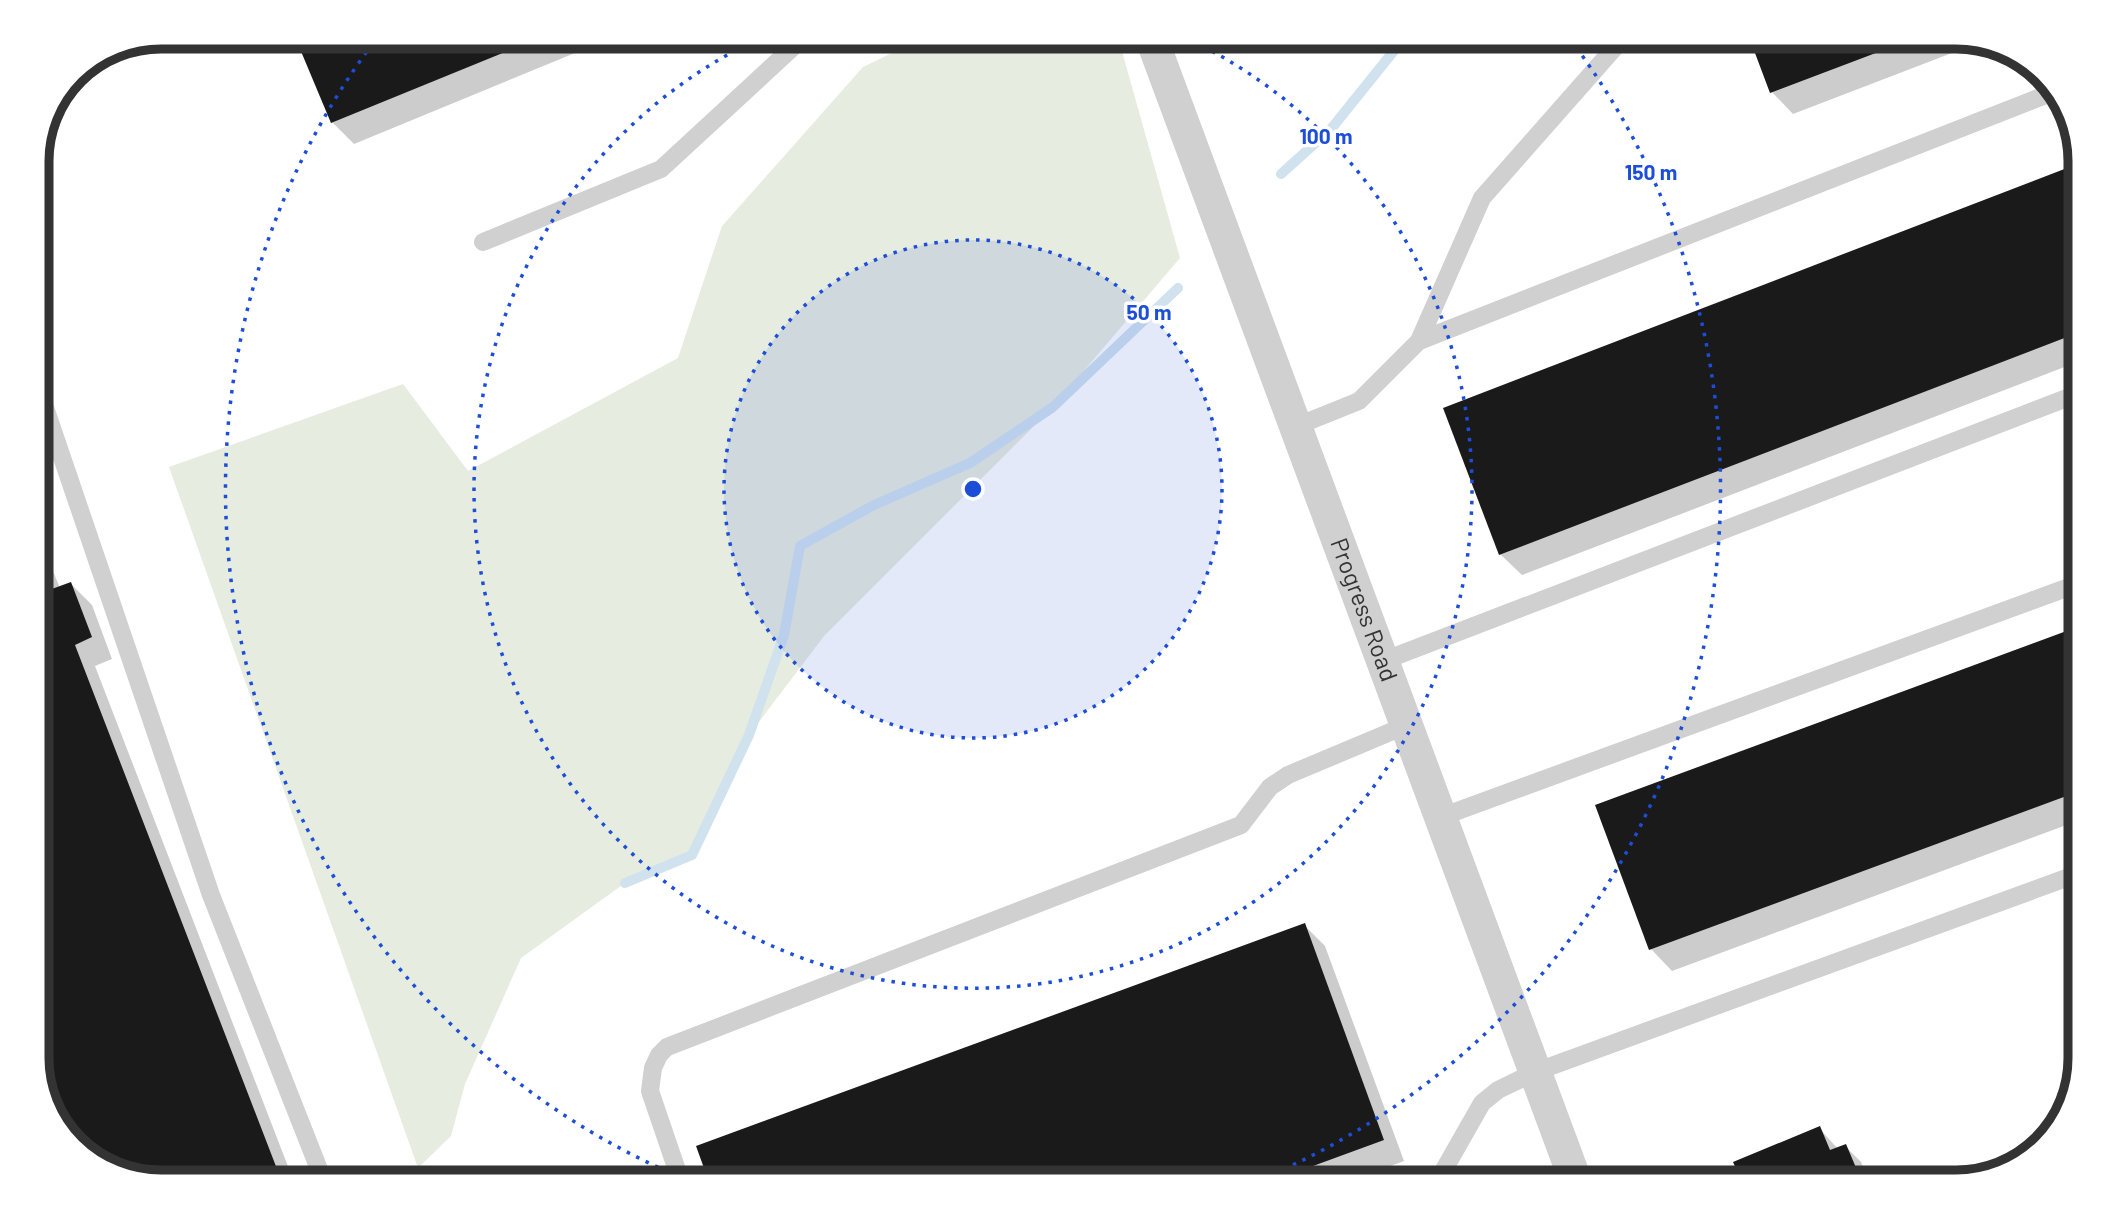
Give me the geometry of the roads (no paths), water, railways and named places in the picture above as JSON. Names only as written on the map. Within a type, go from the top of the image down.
[{"type":"street","name":"Progress Road","points":[[1156,49],[1572,1170]]},
{"type":"lane","points":[[483,242],[661,169],[791,49]]},
{"type":"lane","points":[[1297,426],[1359,401],[1419,341],[1482,198],[1613,49]]},
{"type":"lane","points":[[1419,341],[2047,96]]},
{"type":"lane","points":[[1383,661],[2068,398]]},
{"type":"lane","points":[[49,419],[211,895],[319,1170]]},
{"type":"lane","points":[[1441,817],[2068,587]]},
{"type":"lane","points":[[677,1170],[650,1091],[653,1068],[659,1055],[667,1047],[1241,825],[1270,787],[1287,775],[1407,725]]},
{"type":"lane","points":[[1444,1170],[1482,1103],[1498,1090],[1535,1072],[2068,877]]},
{"type":"waterway","points":[[1281,174],[1331,129],[1395,49]]},
{"type":"waterway","points":[[625,883],[692,855],[749,735],[784,635],[800,546],[874,505],[970,463],[1053,407],[1178,288]]}]
